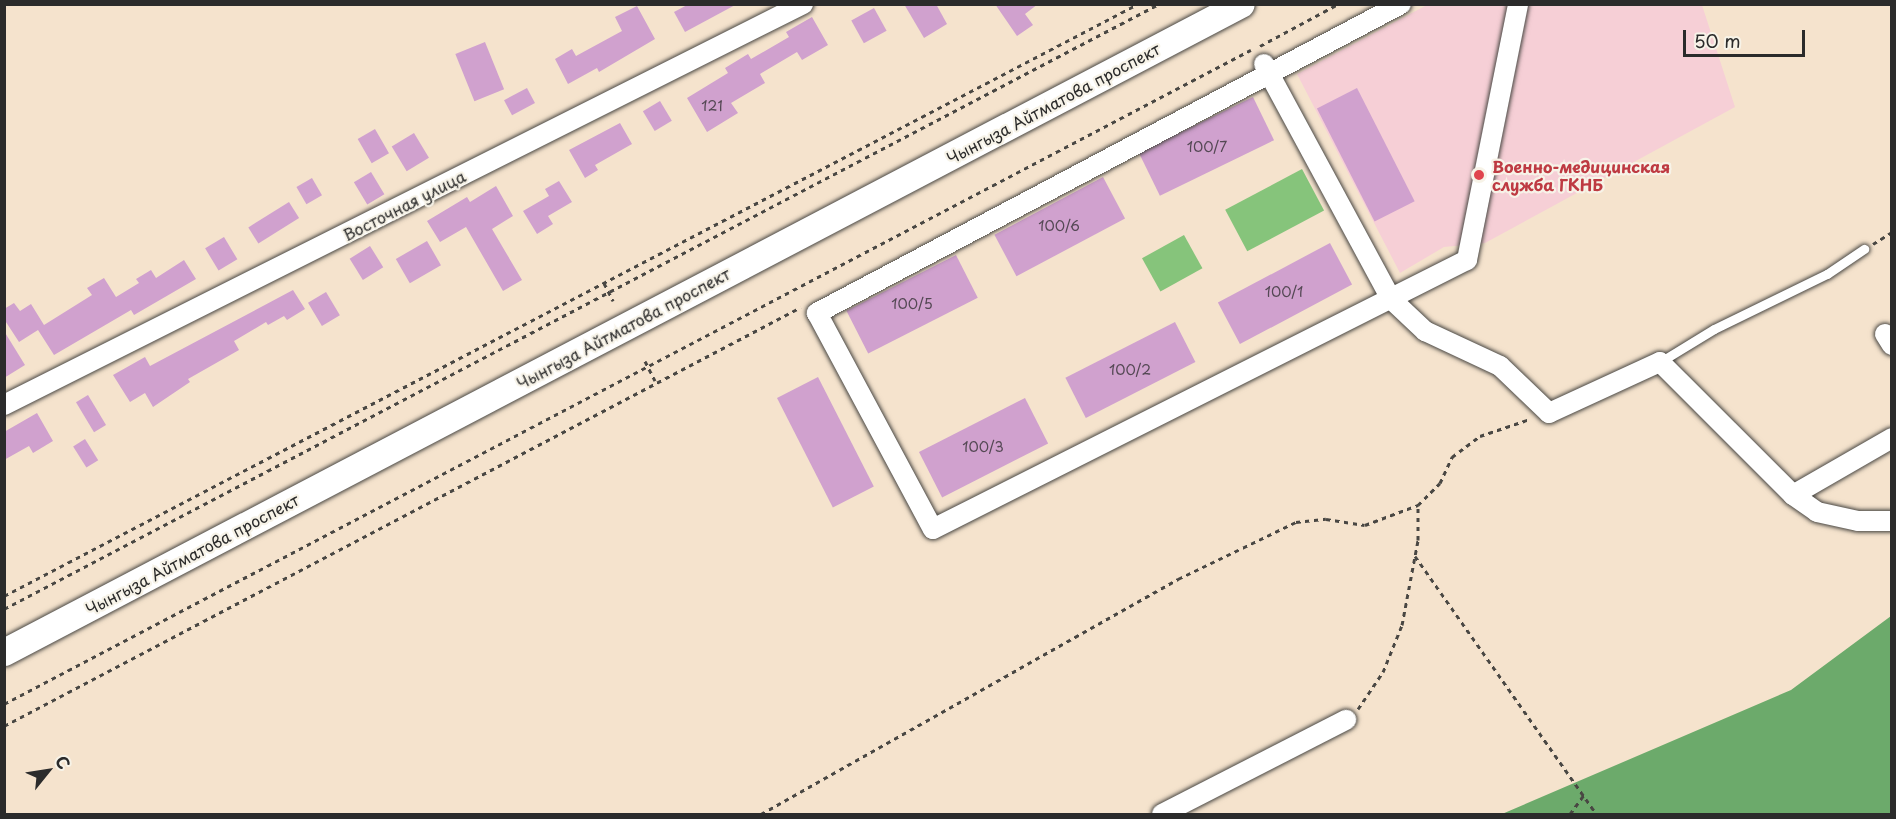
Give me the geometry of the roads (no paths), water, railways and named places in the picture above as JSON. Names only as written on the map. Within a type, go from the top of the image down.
[{"type":"main road","name":"Чынгыза Айтматова проспект","points":[[4,652],[1241,4]]},
{"type":"street","name":"Восточная улица","points":[[4,405],[803,4]]},
{"type":"street","points":[[1401,4],[1267,69],[817,313],[933,529],[1467,260],[1518,4]]},
{"type":"street","points":[[1267,69],[1391,298],[1425,331],[1500,366],[1549,413],[1660,362],[1793,495],[1817,512],[1858,521],[1892,521]]},
{"type":"street","points":[[1793,495],[1892,438]]},
{"type":"street","points":[[1162,814],[1346,720]]},
{"type":"lane","points":[[1660,362],[1714,329],[1827,274],[1864,249]]},
{"type":"place","name":"Военно-медицинская служба ГКНБ","points":[[1479,175]]}]
